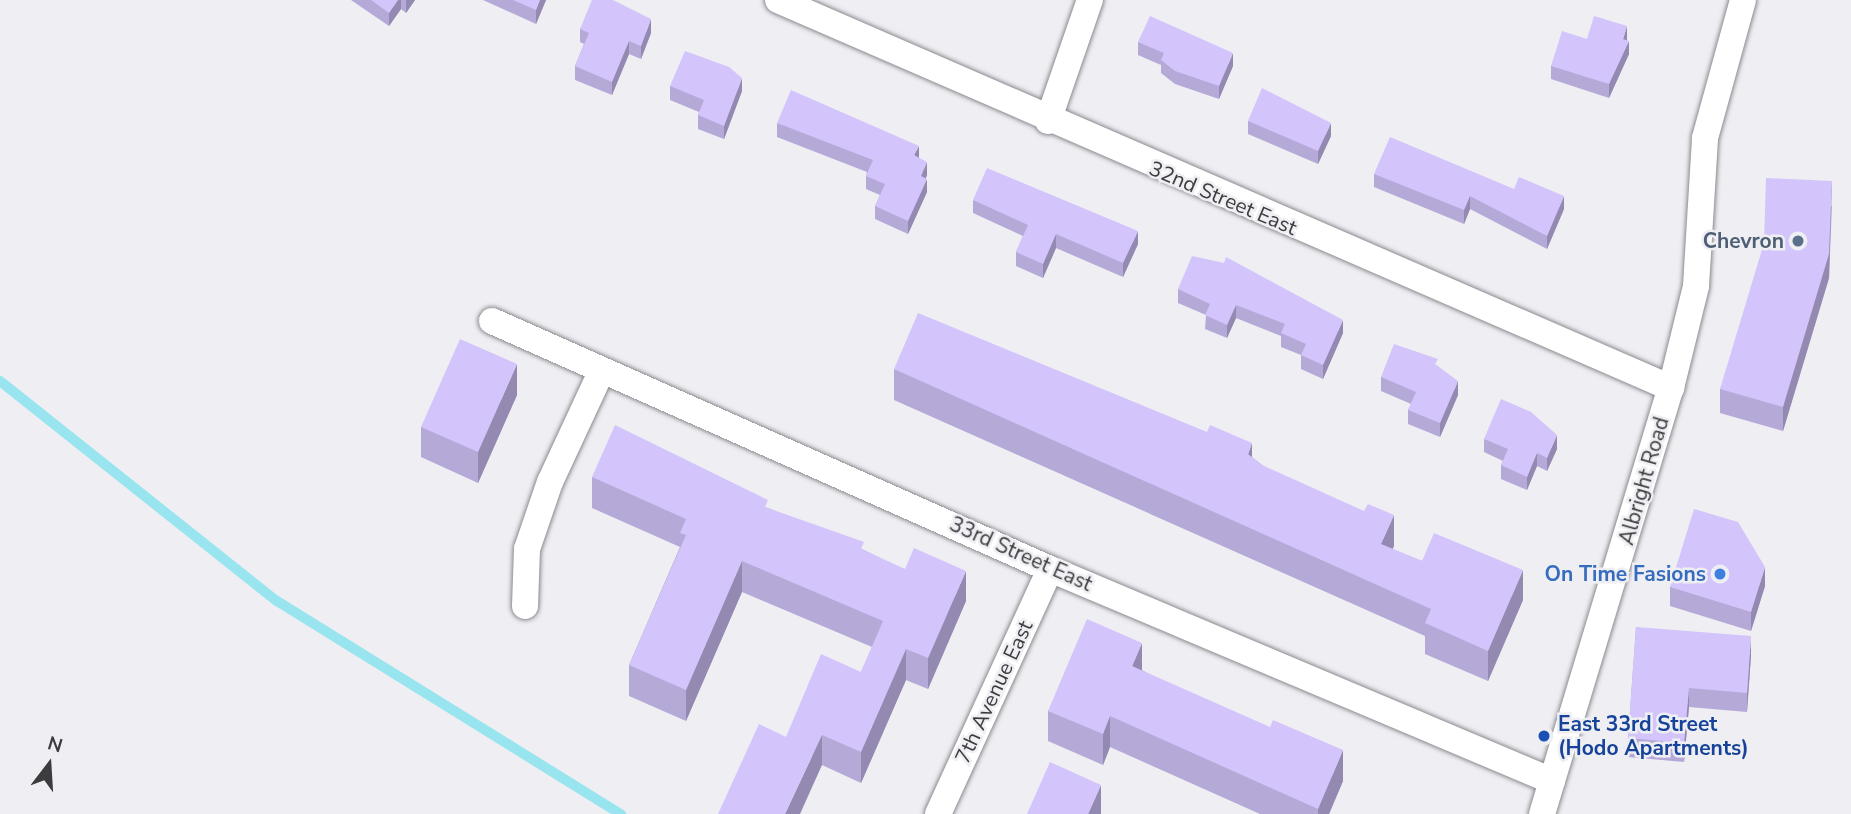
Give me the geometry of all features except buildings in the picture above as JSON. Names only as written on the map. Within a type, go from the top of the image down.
[{"type":"street","name":"32nd Street East","points":[[778,0],[1048,121],[1671,388]]},
{"type":"street","points":[[1048,121],[1090,0]]},
{"type":"street","name":"Albright Road","points":[[1542,814],[1671,388],[1696,286],[1705,138],[1743,0]]},
{"type":"street","name":"33rd Street East","points":[[492,321],[601,372],[1049,569],[1552,781]]},
{"type":"street","points":[[525,606],[527,549],[550,482],[601,372]]},
{"type":"street","name":"7th Avenue East","points":[[938,814],[1049,569]]},
{"type":"waterway","points":[[0,381],[277,601],[621,814]]},
{"type":"place","name":"Chevron","points":[[1798,241]]},
{"type":"place","name":"On Time Fasions","points":[[1720,574]]},
{"type":"place","name":"East 33rd Street (Hodo Apartments)","points":[[1544,736]]}]
